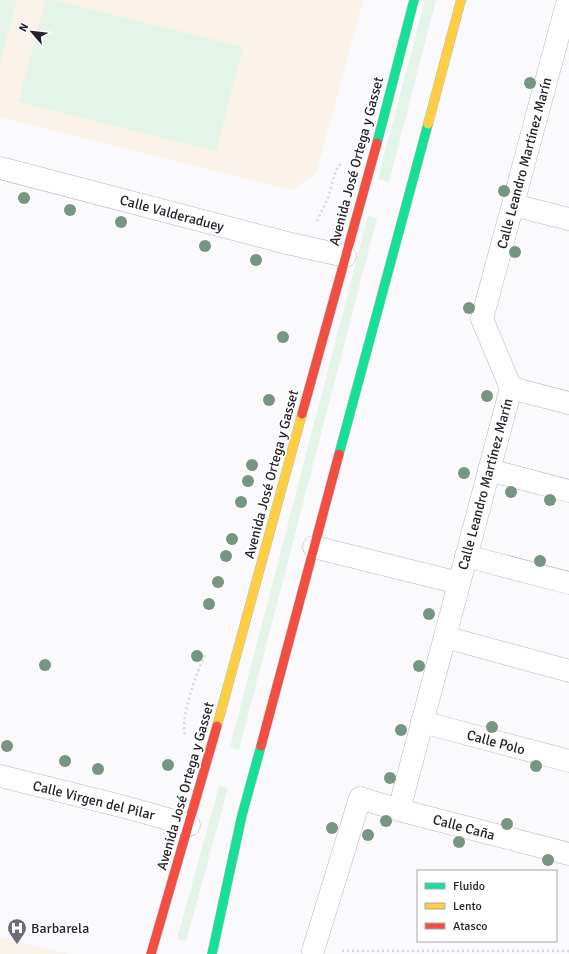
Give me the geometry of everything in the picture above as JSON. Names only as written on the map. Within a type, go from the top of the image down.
[{"type":"main road","name":"Avenida José Ortega y Gasset","points":[[151,954],[204,774],[345,256],[364,192],[414,0]]},
{"type":"main road","points":[[212,954],[242,816],[461,0]]},
{"type":"street","name":"Calle Leandro Martínez Marín","points":[[399,810],[511,388],[482,320],[568,0]]},
{"type":"street","name":"Calle Valderaduey","points":[[0,168],[287,243],[345,256]]},
{"type":"street","points":[[513,205],[569,219]]},
{"type":"street","points":[[511,388],[569,403]]},
{"type":"street","points":[[489,470],[569,491]]},
{"type":"street","points":[[314,547],[459,583]]},
{"type":"street","points":[[466,556],[569,583]]},
{"type":"street","points":[[445,637],[569,671]]},
{"type":"street","name":"Calle Polo","points":[[422,722],[569,761]]},
{"type":"street","name":"Calle Virgen del Pilar","points":[[0,776],[189,825]]},
{"type":"street","name":"Calle Caña","points":[[313,950],[360,798],[399,810],[569,854]]},
{"type":"path","points":[[313,950],[569,951]]},
{"type":"shaded area","points":[[0,0],[363,0],[316,174],[292,190],[0,117]]},
{"type":"shaded area","name":"Barbarela","points":[[0,937],[69,954],[0,954]]},
{"type":"green space","points":[[0,0],[17,0],[0,62]]},
{"type":"green space","points":[[45,0],[53,0],[243,47],[216,151],[19,102]]},
{"type":"green space","points":[[425,0],[436,0],[389,182],[378,179]]},
{"type":"green space","points":[[368,216],[377,218],[239,750],[230,747]]},
{"type":"green space","points":[[219,786],[228,788],[186,941],[177,939]]},
{"type":"traffic: fast","points":[[377,143],[414,0]]},
{"type":"traffic: fast","points":[[339,454],[428,124]]},
{"type":"traffic: fast","points":[[212,954],[242,815],[261,746]]},
{"type":"traffic: slow","points":[[428,124],[461,0]]},
{"type":"traffic: slow","points":[[217,726],[302,414]]},
{"type":"traffic: jam","points":[[302,414],[377,143]]},
{"type":"traffic: jam","points":[[261,746],[339,454]]},
{"type":"traffic: jam","points":[[151,954],[217,726]]},
{"type":"place","name":"Barbarela","points":[[17,945]]}]
